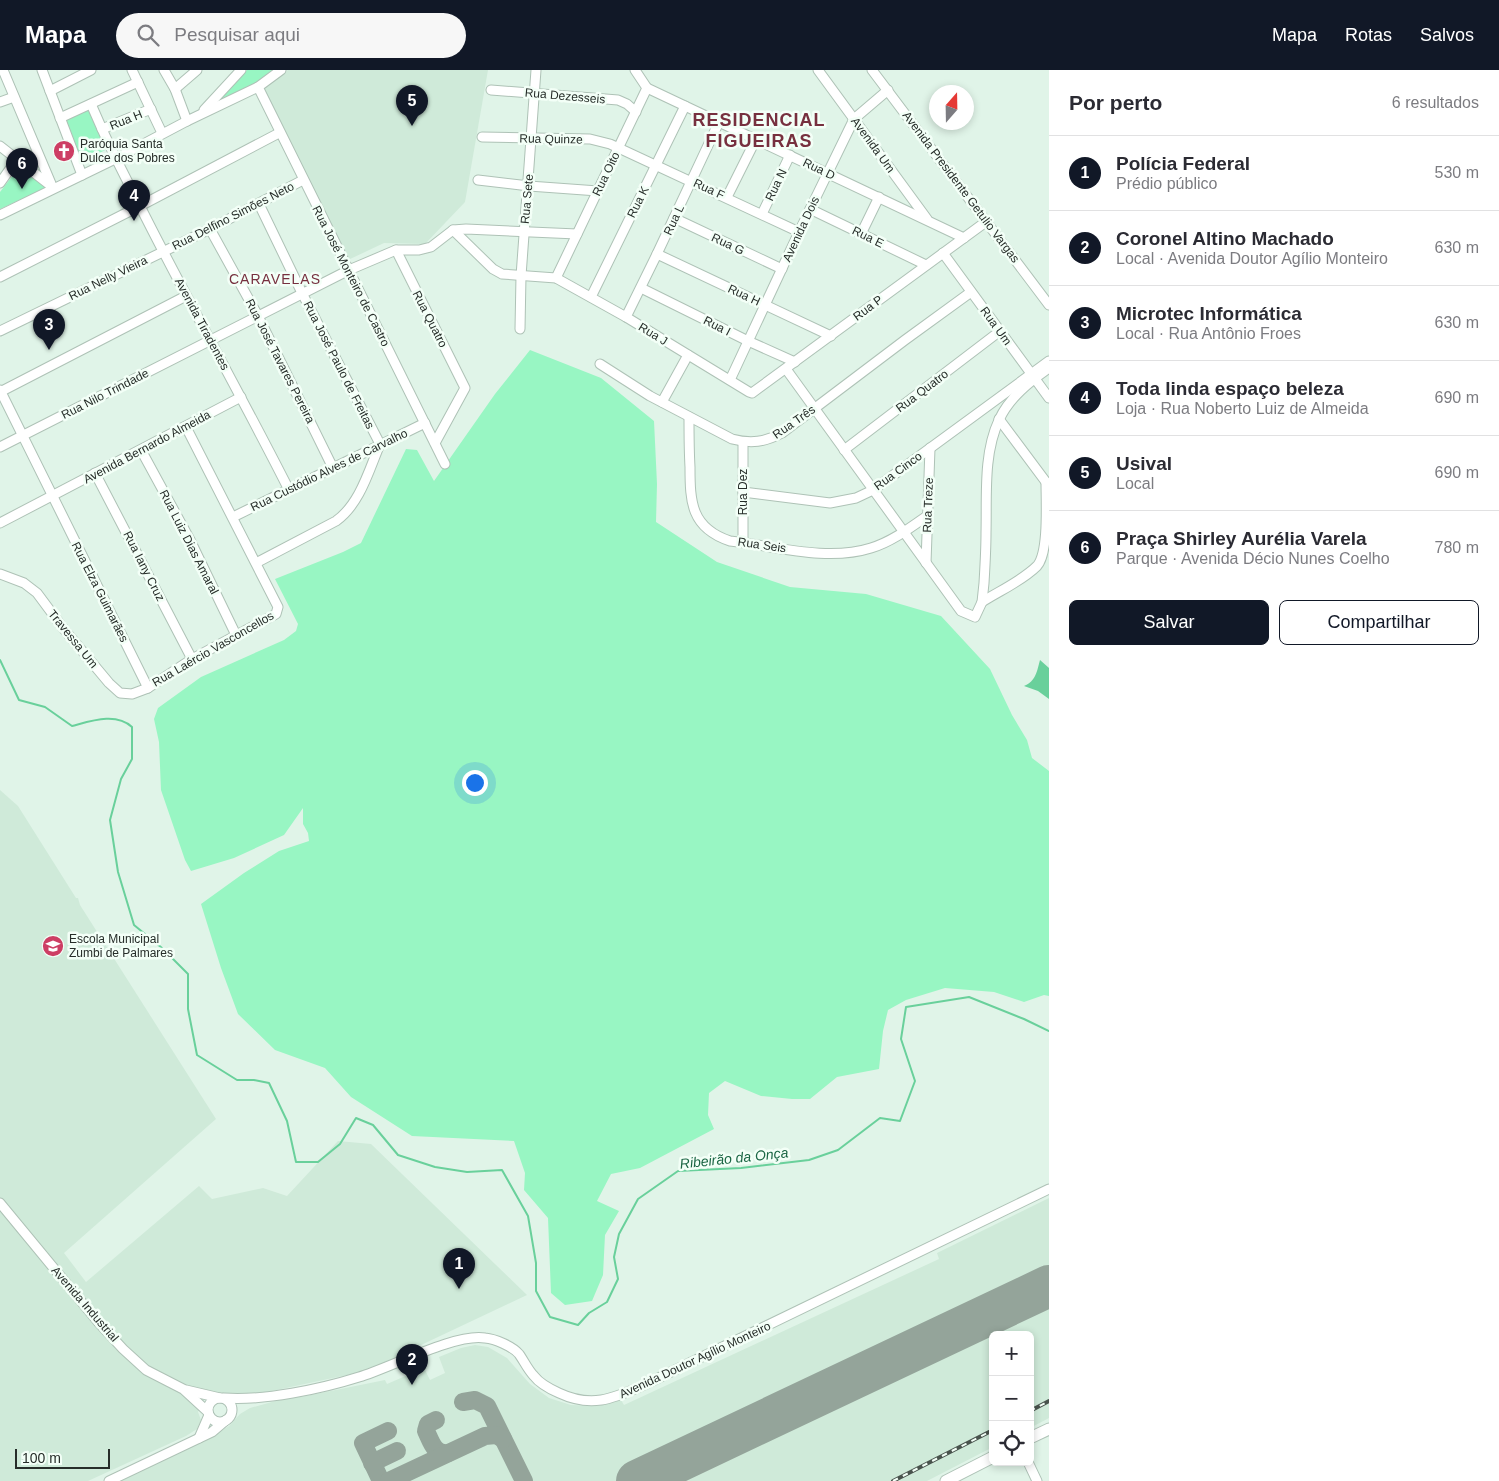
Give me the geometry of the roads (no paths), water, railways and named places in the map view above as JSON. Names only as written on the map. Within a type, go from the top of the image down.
[{"type":"main road","points":[[1034,1436],[1049,1429]]},
{"type":"main road","points":[[946,1481],[989,1459]]},
{"type":"street","points":[[3,70],[54,187]]},
{"type":"street","points":[[42,70],[82,175]]},
{"type":"street","points":[[50,90],[91,70]]},
{"type":"street","points":[[132,70],[162,133]]},
{"type":"street","points":[[164,70],[175,89],[187,121]]},
{"type":"street","points":[[175,89],[197,70]]},
{"type":"street","points":[[201,114],[241,70]]},
{"type":"street","points":[[0,215],[258,87],[281,70]]},
{"type":"street","name":"Rua Sete","points":[[520,329],[521,276],[536,70]]},
{"type":"street","points":[[635,70],[647,88]]},
{"type":"street","name":"Avenida Um","points":[[818,70],[927,220]]},
{"type":"street","name":"Avenida Presidente Getulio Vargas","points":[[872,70],[1049,305]]},
{"type":"street","points":[[60,118],[138,82]]},
{"type":"street","name":"Rua José Monteiro de Castro","points":[[258,87],[279,133],[445,464]]},
{"type":"street","name":"Rua D","points":[[647,88],[964,238]]},
{"type":"street","name":"Rua Oito","points":[[556,278],[647,88]]},
{"type":"street","name":"Rua Dezesseis","points":[[491,90],[618,100],[627,104],[636,112]]},
{"type":"street","name":"Avenida Dois","points":[[730,380],[854,119],[888,90]]},
{"type":"street","points":[[0,102],[14,97]]},
{"type":"street","points":[[91,104],[102,129]]},
{"type":"street","name":"Rua K","points":[[590,296],[685,106]]},
{"type":"street","name":"Rua H","points":[[115,159],[102,129],[151,109]]},
{"type":"street","name":"Rua L","points":[[626,317],[719,122]]},
{"type":"street","points":[[0,277],[279,133]]},
{"type":"street","name":"Rua Quinze","points":[[482,137],[590,139],[619,148]]},
{"type":"street","points":[[727,197],[756,139]]},
{"type":"street","points":[[0,146],[54,187]]},
{"type":"street","name":"Rua F","points":[[619,148],[799,232]]},
{"type":"street","name":"Rua N","points":[[762,214],[790,155]]},
{"type":"street","points":[[0,183],[17,159]]},
{"type":"street","name":"Avenida Tiradentes","points":[[115,159],[289,490]]},
{"type":"street","name":"Rua Delfino Simões Neto","points":[[163,251],[210,229],[303,180]]},
{"type":"street","points":[[478,180],[598,191]]},
{"type":"street","points":[[862,234],[878,197]]},
{"type":"street","name":"Rua José Paulo de Freitas","points":[[259,204],[302,293],[380,444]]},
{"type":"street","name":"Rua E","points":[[810,209],[926,265]]},
{"type":"street","name":"Rua G","points":[[674,218],[782,269]]},
{"type":"street","name":"Rua P","points":[[749,392],[755,392],[987,221]]},
{"type":"street","name":"Rua José Tavares Pereira","points":[[210,229],[258,316],[334,468]]},
{"type":"street","points":[[453,230],[493,269],[502,274],[556,278]]},
{"type":"street","points":[[396,250],[419,250],[431,247],[453,230],[577,234]]},
{"type":"street","name":"Rua Nilo Trindade","points":[[0,448],[302,293],[396,250]]},
{"type":"street","name":"Rua Quatro","points":[[396,250],[464,388],[435,443]]},
{"type":"street","name":"Rua Nelly Vieira","points":[[0,331],[163,251]]},
{"type":"street","name":"Rua H","points":[[657,254],[831,336]]},
{"type":"street","name":"Rua Um","points":[[943,254],[1049,398]]},
{"type":"street","name":"Rua J","points":[[556,278],[626,317],[749,392]]},
{"type":"street","name":"Rua I","points":[[640,288],[795,362]]},
{"type":"street","name":"Rua Três","points":[[600,364],[662,402],[732,439],[743,442],[769,440],[782,433],[971,292]]},
{"type":"street","points":[[0,391],[186,296]]},
{"type":"street","name":"Rua Quatro","points":[[844,450],[1000,331]]},
{"type":"street","points":[[662,402],[688,355]]},
{"type":"street","points":[[786,369],[961,611],[975,617],[982,602],[988,464],[992,439],[999,419],[1014,397],[1049,361]]},
{"type":"street","points":[[1033,376],[1049,368]]},
{"type":"street","name":"Rua Cinco","points":[[743,492],[830,503],[856,498],[873,490],[1033,376]]},
{"type":"street","name":"Rua Elza Guimarães","points":[[0,391],[148,688]]},
{"type":"street","name":"Avenida Bernardo Almeida","points":[[0,523],[241,397]]},
{"type":"street","name":"Rua Seis","points":[[689,417],[690,492],[694,510],[707,528],[718,537],[819,553],[842,554],[872,548],[928,516]]},
{"type":"street","points":[[982,602],[1038,565],[1042,558],[1044,543],[1048,484],[999,419]]},
{"type":"street","name":"Rua Custódio Alves de Carvalho","points":[[233,517],[425,423]]},
{"type":"street","points":[[186,426],[256,563],[336,521],[347,513],[380,444]]},
{"type":"street","name":"Rua Dez","points":[[743,442],[743,542]]},
{"type":"street","name":"Rua Treze","points":[[926,563],[930,448]]},
{"type":"street","name":"Rua Luiz Dias Amaral","points":[[141,450],[190,540],[236,635]]},
{"type":"street","name":"Rua Iany Cruz","points":[[96,473],[192,660]]},
{"type":"street","name":"Rua Laércio Vasconcellos","points":[[148,688],[192,660],[276,614],[278,607],[256,563]]},
{"type":"street","name":"Travessa Um","points":[[0,574],[24,584],[38,593],[63,628],[120,693],[132,694],[148,688]]},
{"type":"street","name":"Avenida Doutor Agílio Monteiro","points":[[222,1398],[253,1399],[359,1378],[423,1353],[470,1338],[485,1338],[498,1342],[517,1352],[535,1377],[551,1390],[571,1399],[594,1402],[616,1398],[1049,1189]]},
{"type":"street","name":"Avenida Industrial","points":[[0,1203],[99,1324],[146,1370],[183,1389],[222,1398]]},
{"type":"street","name":"Avenida Industrial","points":[[183,1389],[209,1414]]},
{"type":"street","points":[[199,1438],[209,1414],[210,1404],[216,1399],[222,1398],[230,1404],[232,1411],[229,1418],[223,1422],[215,1421],[209,1414]]},
{"type":"street","name":"Avenida Doutor Agílio Monteiro","points":[[109,1481],[212,1432],[253,1399]]},
{"type":"street","points":[[1030,1466],[1038,1481]]},
{"type":"waterway","name":"Ribeirão da Onça","points":[[0,660],[19,700],[45,707],[72,726],[95,720],[111,719],[126,722],[132,727],[132,759],[121,779],[110,820],[118,872],[134,925],[162,948],[188,974],[188,1009],[197,1055],[237,1080],[254,1080],[269,1083],[287,1121],[296,1162],[318,1162],[340,1144],[356,1118],[373,1125],[398,1155],[435,1167],[467,1172],[502,1170],[528,1216],[536,1263],[536,1291],[550,1317],[578,1325],[589,1313],[607,1302],[618,1279],[614,1257],[619,1234],[638,1199],[678,1171],[741,1168],[809,1160],[838,1150],[880,1118],[900,1121],[915,1081],[901,1039],[906,1007],[969,997],[1049,1031]]},
{"type":"railway","points":[[1034,1409],[1049,1401]]},
{"type":"railway","points":[[893,1481],[989,1432]]},
{"type":"place","name":"Usival","points":[[412,126]]},
{"type":"place","name":"Paróquia Santa Dulce dos Pobres","points":[[64,151]]},
{"type":"place","name":"Praça Shirley Aurélia Varela","points":[[22,189]]},
{"type":"place","name":"Toda linda espaço beleza","points":[[134,221]]},
{"type":"place","name":"Microtec Informática","points":[[49,350]]},
{"type":"place","name":"Escola Municipal Zumbi de Palmares","points":[[53,946]]},
{"type":"place","name":"Polícia Federal","points":[[459,1289]]},
{"type":"place","name":"Coronel Altino Machado","points":[[412,1385]]},
{"type":"district","name":"RESIDENCIAL FIGUEIRAS","points":[[759,130]]},
{"type":"district","name":"CARAVELAS","points":[[275,279]]}]
